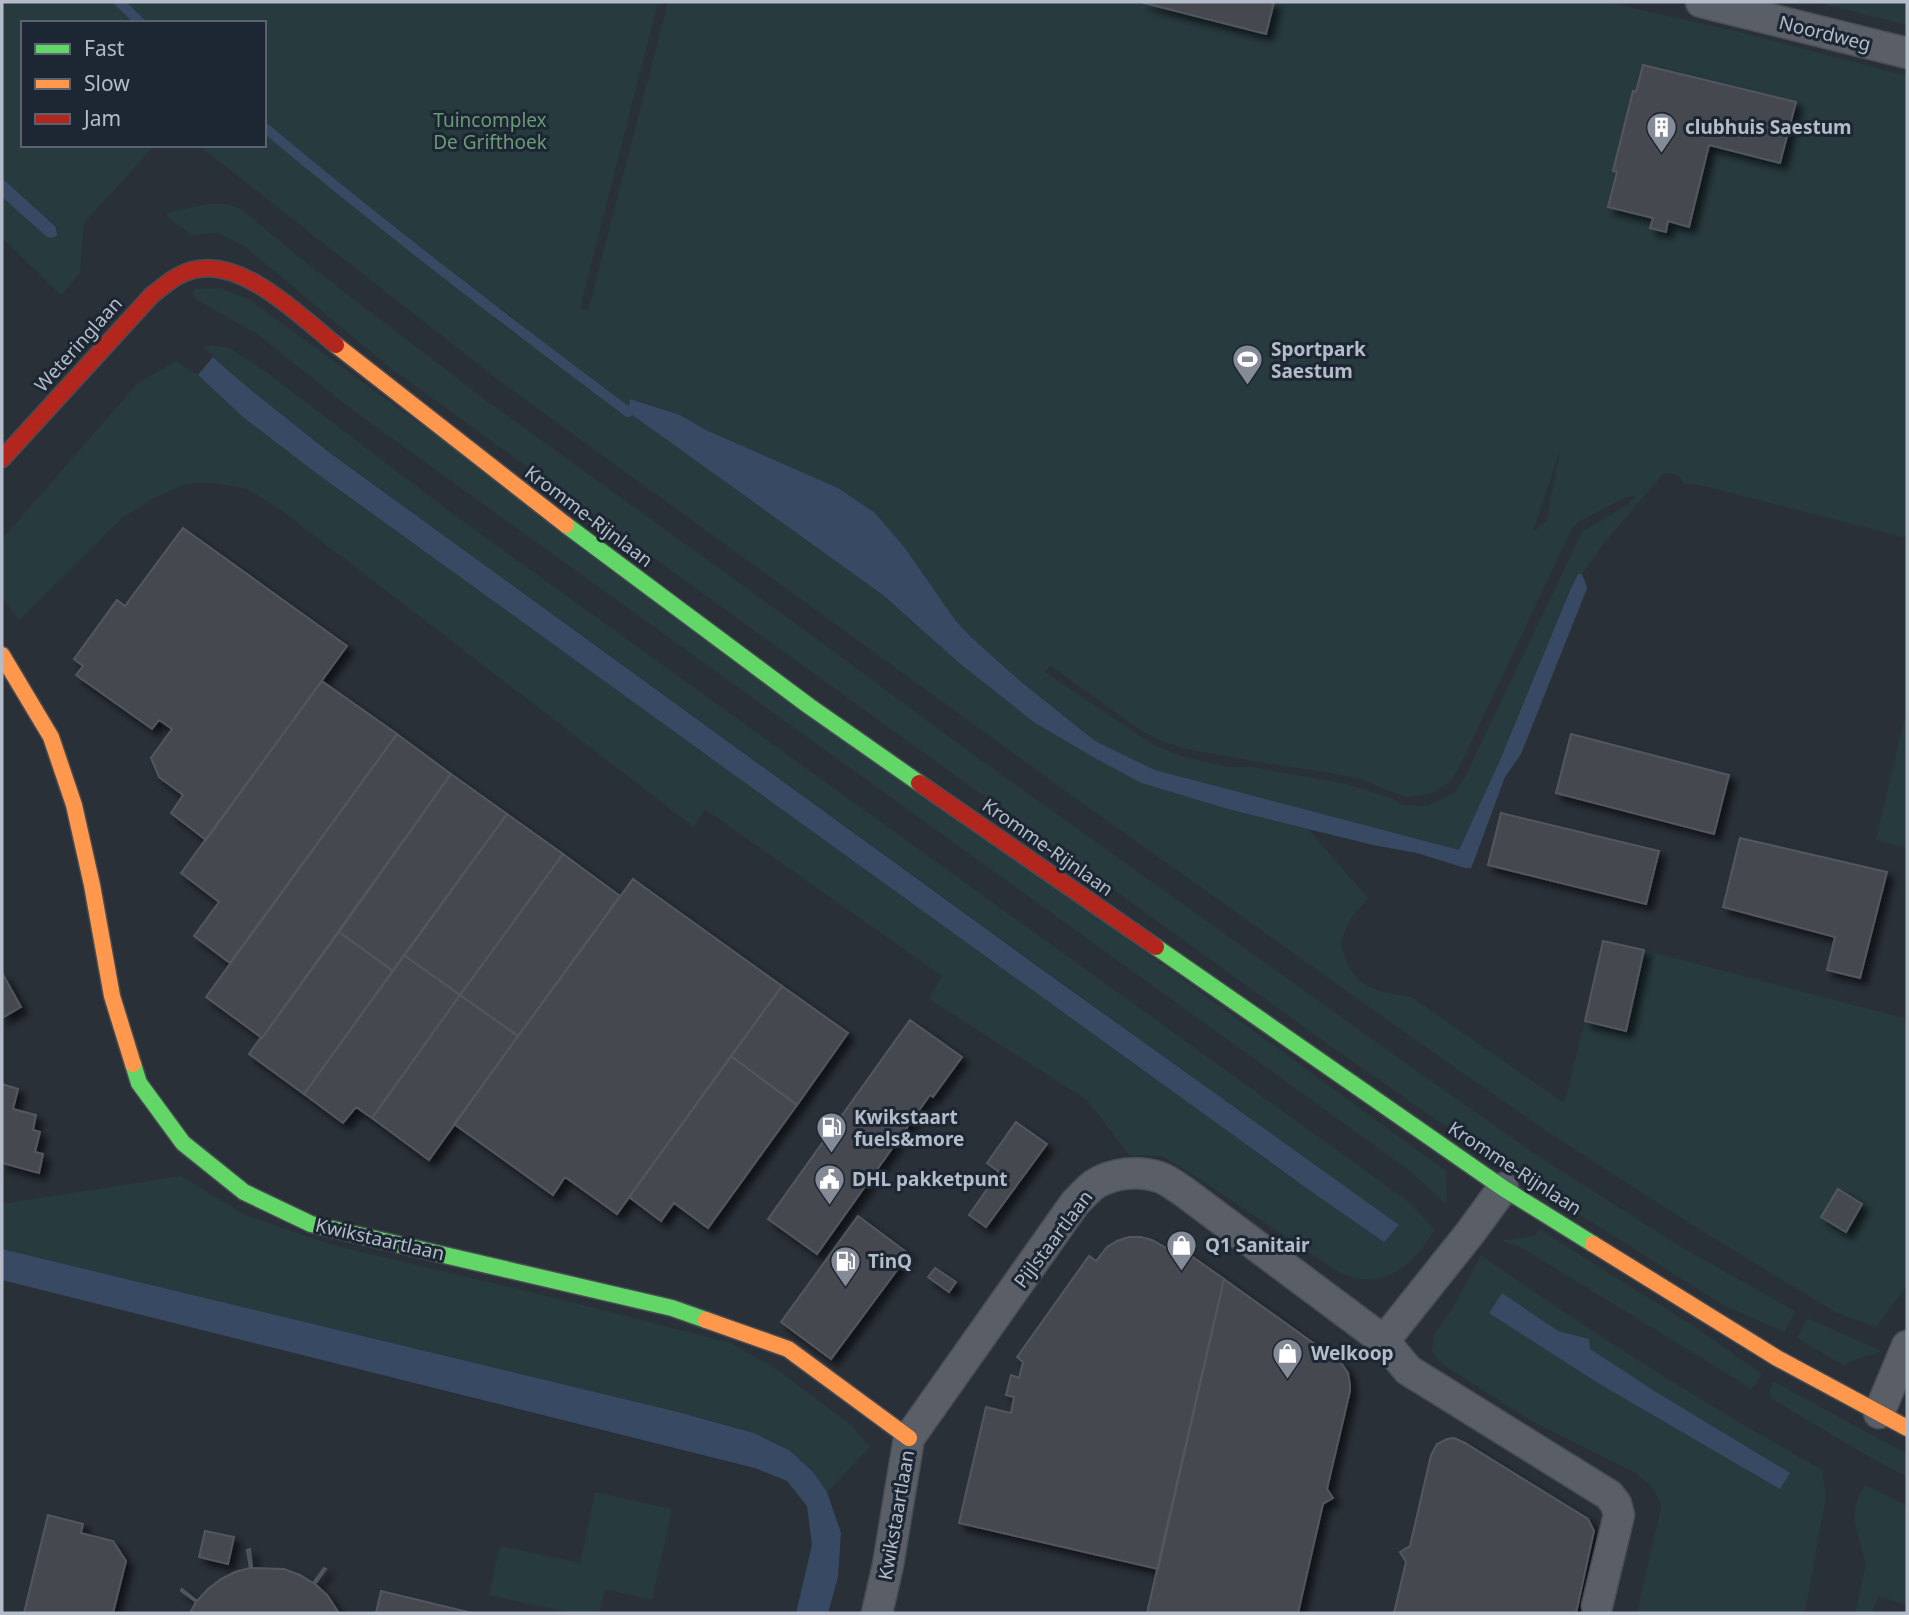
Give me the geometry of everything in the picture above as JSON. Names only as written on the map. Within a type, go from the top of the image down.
[{"type":"street","name":"Noordweg","points":[[1701,2],[1907,53]]},
{"type":"street","name":"Kromme-Rijnlaan","points":[[194,269],[212,267],[233,272],[258,283],[535,502],[809,706],[1503,1188],[1777,1358],[1907,1428]]},
{"type":"street","name":"Weteringlaan","points":[[2,459],[152,295],[167,282],[194,269]]},
{"type":"street","name":"Kwikstaartlaan","points":[[2,654],[51,737],[74,805],[112,996],[139,1083],[183,1143],[244,1192],[311,1224],[673,1308],[788,1349],[909,1438],[888,1565],[877,1613]]},
{"type":"street","name":"Pijlstaartlaan","points":[[909,1438],[1075,1203],[1094,1185],[1112,1176],[1147,1174],[1161,1178],[1183,1191],[1384,1340],[1408,1370],[1609,1495],[1616,1504],[1619,1516],[1597,1606]]},
{"type":"street","points":[[1384,1340],[1503,1188]]},
{"type":"street","points":[[1880,1413],[1907,1346]]},
{"type":"green space","name":"Sportpark Saestum","points":[[2,2],[658,2],[580,308],[588,311],[668,2],[1607,2],[1743,33],[1907,76],[1907,538],[1700,485],[1685,484],[1677,475],[1664,473],[1604,543],[1568,594],[1500,760],[1459,851],[1155,770],[1095,741],[1020,681],[971,637],[955,620],[905,548],[874,513],[680,415],[630,399],[628,412],[883,595],[958,662],[1035,723],[1141,783],[1308,829],[1368,898],[1351,918],[1340,943],[1356,977],[1377,990],[1411,997],[1564,1103],[1606,940],[1907,1019],[1906,1287],[1876,1327],[1835,1312],[1551,1134],[1071,795],[501,382],[201,147],[266,147],[266,21],[21,21],[21,147],[153,147],[84,223],[80,273],[61,295],[2,238],[2,197],[46,236],[58,230],[2,178]],"holes":[[[500,307],[526,329],[522,338],[493,318]],[[1560,451],[1547,520],[1533,531]],[[1631,496],[1636,497],[1582,532],[1466,775],[1455,792],[1427,806],[1403,805],[1392,798],[1346,784],[1252,767],[1228,767],[1185,757],[1155,746],[1045,672],[1051,666],[1143,732],[1164,742],[1187,749],[1361,779],[1405,797],[1431,794],[1450,782],[1459,768],[1571,530],[1578,522]]]},
{"type":"green space","points":[[1815,2],[1907,2],[1907,25]]},
{"type":"green space","points":[[207,204],[228,204],[241,209],[309,265],[491,404],[964,748],[1541,1158],[1681,1247],[1795,1311],[1785,1332],[1723,1305],[1498,1163],[1322,1040],[389,367],[244,246],[217,233],[189,235],[166,213]]},
{"type":"green space","points":[[219,288],[250,300],[1446,1171],[1447,1205],[1406,1168],[354,411],[257,334],[197,300],[193,294],[194,289]]},
{"type":"green space","points":[[212,345],[229,348],[262,369],[457,517],[1409,1202],[1435,1230],[1428,1240],[1413,1259],[1395,1273],[1372,1279],[1354,1278],[1337,1271],[1162,1156],[1129,1155],[1087,1100],[929,999],[942,976],[705,809],[694,827],[281,510],[247,489],[214,483],[186,484],[154,498],[122,518],[19,620],[2,597],[2,539],[137,384],[175,361],[198,375],[243,417],[316,473],[1312,1192],[1398,1226],[330,453],[246,386],[203,347]]},
{"type":"green space","points":[[1907,708],[1907,848],[1876,840]]},
{"type":"green space","points":[[181,1176],[245,1215],[333,1245],[731,1343],[779,1371],[851,1425],[870,1447],[827,1492],[791,1452],[767,1438],[737,1428],[2,1249],[2,1202]]},
{"type":"green space","points":[[1539,1229],[1701,1331],[1762,1374],[1752,1389],[1537,1257],[1520,1247],[1501,1241],[1535,1236]]},
{"type":"green space","points":[[1481,1255],[1649,1367],[1822,1470],[1826,1497],[1805,1613],[1637,1613],[1661,1507],[1654,1489],[1636,1473],[1530,1420],[1442,1364],[1432,1351],[1434,1335],[1454,1306]]},
{"type":"green space","points":[[1807,1319],[1882,1351],[1848,1362],[1845,1366],[1797,1338]]},
{"type":"green space","points":[[1773,1381],[1907,1454],[1907,1477],[1772,1399],[1769,1391]]},
{"type":"green space","points":[[1865,1485],[1907,1506],[1907,1605],[1878,1596],[1872,1613],[1855,1613],[1866,1565],[1854,1520],[1857,1500]]},
{"type":"green space","points":[[595,1492],[672,1509],[652,1600],[605,1589],[599,1613],[571,1613],[489,1595],[500,1546],[580,1563]]},
{"type":"water","points":[[2,178],[56,227],[57,236],[46,236],[2,197]]},
{"type":"water","points":[[213,357],[330,453],[1399,1225],[1384,1242],[316,473],[243,417],[198,375]]},
{"type":"water","points":[[630,399],[680,415],[708,431],[838,488],[875,513],[905,548],[955,620],[971,637],[1020,681],[1095,741],[1155,770],[1459,850],[1578,574],[1582,574],[1587,587],[1521,754],[1505,777],[1472,866],[1465,868],[1417,853],[1373,845],[1228,809],[1141,783],[1095,758],[1035,723],[958,662],[883,595],[628,412]]},
{"type":"water","points":[[2,1249],[678,1412],[754,1433],[789,1450],[813,1472],[827,1492],[841,1533],[838,1577],[828,1613],[796,1613],[812,1545],[807,1506],[787,1481],[755,1468],[2,1280]]},
{"type":"water","points":[[1502,1293],[1558,1331],[1589,1339],[1590,1349],[1790,1473],[1780,1489],[1598,1383],[1489,1313]]},
{"type":"building","points":[[1145,2],[1274,2],[1266,34]]},
{"type":"building","name":"clubhuis Saestum","points":[[1643,65],[1796,102],[1780,163],[1709,145],[1689,227],[1668,221],[1666,232],[1650,228],[1653,218],[1608,207],[1617,172],[1613,171],[1633,91],[1636,92]]},
{"type":"building","points":[[183,528],[347,646],[206,840],[171,813],[183,795],[159,777],[151,758],[172,729],[159,720],[152,729],[76,675],[83,666],[74,659],[117,600],[125,606]]},
{"type":"building","points":[[322,681],[397,734],[230,963],[194,936],[219,902],[181,873]]},
{"type":"building","points":[[397,734],[451,774],[262,1038],[206,997]]},
{"type":"building","points":[[1571,734],[1729,775],[1714,834],[1556,793]]},
{"type":"building","points":[[451,774],[507,814],[393,971],[339,932]]},
{"type":"building","points":[[1501,813],[1659,851],[1646,904],[1488,865]]},
{"type":"building","points":[[507,814],[563,854],[460,995],[404,955]]},
{"type":"building","points":[[1740,838],[1887,872],[1860,978],[1827,970],[1835,937],[1723,907]]},
{"type":"building","points":[[563,854],[620,896],[518,1036],[460,995]]},
{"type":"building","points":[[633,879],[782,986],[617,1214],[565,1177],[553,1195],[454,1124]]},
{"type":"building","points":[[339,932],[393,971],[304,1094],[249,1054]]},
{"type":"building","points":[[1603,941],[1644,950],[1626,1031],[1585,1021]]},
{"type":"building","points":[[404,955],[460,995],[372,1118],[356,1107],[343,1123],[304,1094]]},
{"type":"building","points":[[2,973],[21,1007],[2,1018]]},
{"type":"building","points":[[782,986],[848,1033],[797,1105],[731,1056]]},
{"type":"building","points":[[460,995],[518,1036],[429,1160],[372,1118]]},
{"type":"building","points":[[910,1020],[962,1057],[933,1097],[930,1095],[817,1254],[768,1219]]},
{"type":"building","points":[[731,1056],[797,1105],[708,1228],[674,1203],[661,1221],[629,1197]]},
{"type":"building","points":[[2,1084],[18,1089],[13,1109],[36,1115],[33,1130],[40,1132],[35,1152],[43,1154],[39,1173],[2,1163]]},
{"type":"building","points":[[1016,1122],[1047,1144],[986,1227],[969,1215],[999,1172],[987,1163]]},
{"type":"building","points":[[1838,1189],[1862,1204],[1846,1232],[1821,1217]]},
{"type":"building","name":"TinQ","points":[[858,1216],[909,1254],[831,1359],[781,1322]]},
{"type":"building","points":[[1129,1237],[1152,1240],[1168,1249],[1173,1243],[1224,1279],[1158,1569],[959,1523],[986,1407],[1011,1413],[1014,1397],[1006,1395],[1011,1375],[1019,1378],[1023,1362],[1017,1357],[1089,1256],[1096,1261],[1107,1247]]},
{"type":"building","points":[[935,1268],[956,1282],[949,1292],[928,1277]]},
{"type":"building","points":[[1224,1279],[1341,1363],[1348,1373],[1350,1391],[1327,1489],[1333,1498],[1323,1504],[1298,1613],[1147,1613]]},
{"type":"building","points":[[1454,1438],[1588,1519],[1594,1531],[1576,1613],[1394,1613],[1406,1562],[1400,1552],[1410,1546],[1431,1455],[1437,1444]]},
{"type":"building","points":[[48,1515],[83,1524],[81,1533],[113,1541],[126,1561],[113,1613],[24,1613]]},
{"type":"building","points":[[205,1531],[234,1537],[228,1564],[199,1557]]},
{"type":"building","points":[[250,1549],[252,1568],[284,1569],[313,1583],[324,1568],[326,1569],[315,1584],[327,1595],[339,1613],[190,1613],[196,1602],[181,1591],[182,1589],[197,1601],[221,1579],[250,1568],[247,1550]]},
{"type":"building","points":[[381,1591],[472,1613],[376,1613]]},
{"type":"waterway","points":[[119,2],[139,21]]},
{"type":"waterway","points":[[266,129],[444,272],[628,412]]},
{"type":"traffic: fast","points":[[566,525],[809,706],[919,783]]},
{"type":"traffic: fast","points":[[1156,947],[1503,1188],[1593,1244]]},
{"type":"traffic: fast","points":[[133,1064],[139,1083],[183,1143],[244,1192],[311,1224],[672,1308],[706,1320]]},
{"type":"traffic: slow","points":[[336,345],[566,525]]},
{"type":"traffic: slow","points":[[2,655],[51,737],[74,805],[112,996],[133,1064]]},
{"type":"traffic: slow","points":[[1593,1244],[1777,1358],[1907,1428]]},
{"type":"traffic: slow","points":[[706,1320],[788,1349],[909,1438]]},
{"type":"traffic: jam","points":[[2,459],[152,295],[171,280],[187,272],[212,268],[250,280],[288,305],[336,345]]},
{"type":"traffic: jam","points":[[919,783],[1156,947]]},
{"type":"place","name":"clubhuis Saestum","points":[[1662,154]]},
{"type":"place","name":"Sportpark Saestum","points":[[1248,387]]},
{"type":"place","name":"Kwikstaart fuels&more","points":[[831,1155]]},
{"type":"place","name":"DHL pakketpunt","points":[[829,1206]]},
{"type":"place","name":"Q1 Sanitair","points":[[1182,1272]]},
{"type":"place","name":"TinQ","points":[[845,1288]]},
{"type":"place","name":"Welkoop","points":[[1288,1380]]},
{"type":"park label","name":"Tuincomplex De Grifthoek","points":[[490,131]]}]
